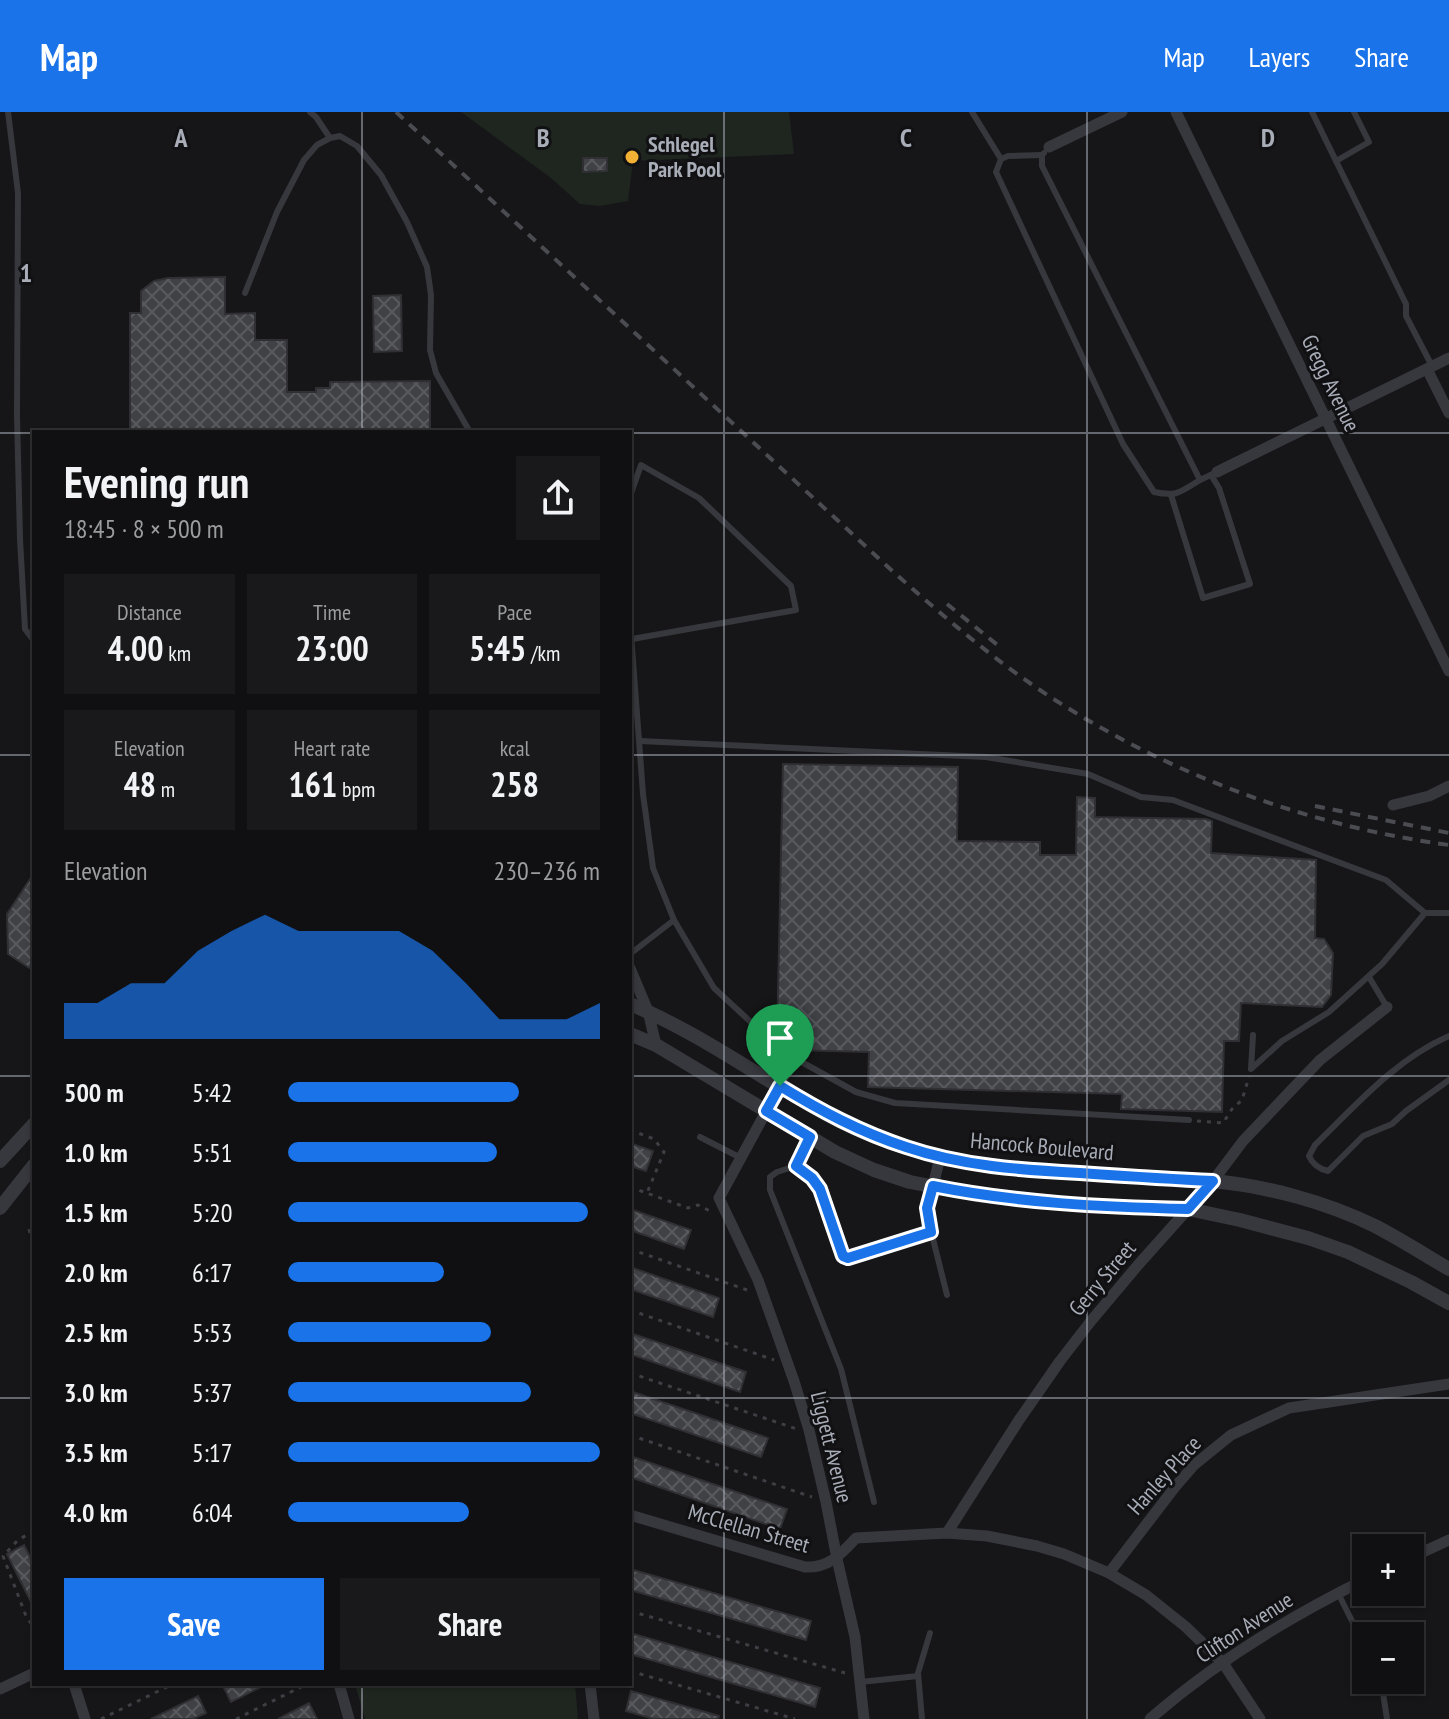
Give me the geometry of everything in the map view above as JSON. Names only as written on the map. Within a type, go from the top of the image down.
[{"type":"street","points":[[1045,151],[1122,112]]},
{"type":"street","name":"Gregg Avenue","points":[[1176,112],[1449,671]]},
{"type":"street","points":[[1214,473],[1449,358]]},
{"type":"street","points":[[1430,368],[1449,413]]},
{"type":"street","points":[[1393,805],[1429,796],[1449,786]]},
{"type":"street","points":[[632,973],[648,1011],[656,1045]]},
{"type":"street","name":"Hancock Boulevard","points":[[632,1005],[702,1039],[827,1115],[907,1148],[940,1157],[1026,1170],[1213,1181],[1263,1190],[1328,1207],[1373,1225],[1449,1269]]},
{"type":"street","name":"Gerry Street","points":[[947,1533],[1060,1361],[1138,1265],[1213,1181],[1243,1141],[1320,1060],[1387,1007]]},
{"type":"street","points":[[632,1035],[656,1045],[835,1152],[910,1182],[976,1195],[1038,1202],[1188,1209],[1254,1223],[1348,1252],[1449,1303]]},
{"type":"street","points":[[741,1158],[780,1086]]},
{"type":"street","points":[[0,1161],[32,1126]]},
{"type":"street","points":[[933,1186],[940,1157]]},
{"type":"street","name":"Liggett Avenue","points":[[741,1158],[719,1198],[763,1295],[810,1434],[855,1637],[864,1719]]},
{"type":"street","points":[[0,1208],[32,1168]]},
{"type":"street","name":"Hanley Place","points":[[1109,1573],[1194,1465],[1231,1435],[1289,1408],[1449,1384]]},
{"type":"street","name":"McClellan Street","points":[[632,1516],[815,1568],[837,1559],[856,1538],[947,1533],[987,1536],[1064,1554],[1109,1573],[1165,1608],[1223,1663],[1260,1719]]},
{"type":"street","points":[[1424,1552],[1449,1540]]},
{"type":"street","name":"Clifton Avenue","points":[[1150,1719],[1252,1642],[1352,1586]]},
{"type":"street","points":[[0,1689],[32,1674]]},
{"type":"street","points":[[75,1686],[85,1719]]},
{"type":"street","points":[[340,1686],[349,1719]]},
{"type":"street","points":[[590,1686],[594,1719]]},
{"type":"lane","points":[[8,112],[18,193],[20,539],[25,629],[32,638]]},
{"type":"lane","points":[[310,112],[330,138]]},
{"type":"lane","points":[[972,112],[1001,159]]},
{"type":"lane","points":[[1312,112],[1406,304],[1406,316],[1430,368]]},
{"type":"lane","points":[[1336,161],[1369,142],[1354,112]]},
{"type":"lane","points":[[245,293],[277,212],[304,160],[317,145],[330,138],[340,136],[357,146],[381,175],[427,267],[431,295],[430,350],[436,373],[469,430]]},
{"type":"lane","points":[[1171,495],[1203,598],[1250,584],[1214,473],[1177,494],[1154,492],[1123,444],[996,172],[1001,159],[1045,151],[1042,166],[1200,480]]},
{"type":"lane","points":[[632,490],[641,465],[699,498],[791,586],[796,610],[632,639],[643,794],[653,868],[674,920],[714,988],[767,1037],[798,1060],[856,1092],[895,1103],[1189,1120]]},
{"type":"lane","points":[[640,741],[986,757],[1088,774],[1141,797],[1173,800],[1386,880],[1425,913],[1449,913]]},
{"type":"lane","points":[[1251,1069],[1282,1041],[1329,1012],[1369,977],[1425,913]]},
{"type":"lane","points":[[632,952],[674,920]]},
{"type":"lane","points":[[1369,977],[1387,1007]]},
{"type":"lane","points":[[1251,1069],[1253,1035]]},
{"type":"lane","points":[[1449,1036],[1433,1043],[1384,1078],[1315,1145],[1309,1156],[1312,1162],[1321,1170],[1328,1171],[1363,1136],[1392,1124],[1449,1080]]},
{"type":"lane","points":[[780,1086],[798,1060]]},
{"type":"lane","points":[[700,1137],[741,1158]]},
{"type":"lane","points":[[810,1137],[796,1166],[770,1177],[770,1190],[841,1369],[874,1502]]},
{"type":"lane","points":[[796,1166],[812,1178],[820,1189],[843,1256],[848,1258],[931,1232]]},
{"type":"lane","points":[[933,1186],[927,1208],[947,1295]]},
{"type":"lane","points":[[1338,1593],[1352,1622]]},
{"type":"lane","points":[[922,1719],[918,1676],[930,1633]]},
{"type":"lane","points":[[859,1680],[918,1676]]},
{"type":"lane","points":[[1383,1694],[1387,1719]]},
{"type":"path","points":[[1189,1120],[1223,1123],[1242,1100],[1251,1069]]},
{"type":"path","points":[[632,1131],[654,1139],[664,1152],[647,1193]]},
{"type":"path","points":[[632,1188],[688,1208],[698,1205],[730,1222]]},
{"type":"path","points":[[632,1250],[763,1295]]},
{"type":"path","points":[[632,1311],[788,1365]]},
{"type":"path","points":[[632,1374],[810,1434]]},
{"type":"path","points":[[632,1436],[826,1502]]},
{"type":"path","points":[[32,1532],[18,1540],[3,1556],[32,1625]]},
{"type":"path","points":[[632,1612],[859,1680]]},
{"type":"path","points":[[632,1672],[795,1719]]},
{"type":"path","points":[[101,1719],[169,1686]]},
{"type":"path","points":[[236,1719],[303,1686]]},
{"type":"shaded area","name":"Schlegel Park Pool","points":[[461,112],[789,112],[794,154],[633,161],[628,201],[600,206],[580,204],[551,178]]},
{"type":"shaded area","points":[[356,1686],[575,1686],[578,1719],[365,1719]]},
{"type":"building","points":[[583,158],[607,158],[607,171],[583,172]]},
{"type":"building","points":[[225,277],[225,314],[255,313],[255,340],[287,340],[287,392],[316,392],[316,388],[330,388],[330,382],[430,381],[430,430],[130,430],[130,313],[141,313],[141,291],[154,281]]},
{"type":"building","points":[[401,295],[402,351],[374,352],[373,296]]},
{"type":"building","points":[[783,764],[958,767],[957,841],[1040,842],[1040,855],[1076,855],[1077,797],[1095,798],[1095,817],[1212,821],[1211,853],[1316,860],[1315,938],[1324,939],[1333,953],[1331,995],[1322,1007],[1241,1003],[1239,1041],[1224,1041],[1222,1112],[1121,1109],[1122,1094],[868,1087],[869,1052],[794,1050],[777,1037]]},
{"type":"building","points":[[32,876],[32,970],[8,954],[7,914]]},
{"type":"building","points":[[632,1144],[653,1151],[646,1171],[632,1167]]},
{"type":"building","points":[[632,1210],[691,1230],[684,1249],[632,1231]]},
{"type":"building","points":[[632,1268],[719,1298],[713,1317],[632,1290]]},
{"type":"building","points":[[632,1334],[746,1372],[740,1392],[632,1355]]},
{"type":"building","points":[[632,1392],[768,1438],[761,1457],[632,1414]]},
{"type":"building","points":[[632,1457],[787,1509],[780,1529],[632,1478]]},
{"type":"building","points":[[24,1545],[32,1561],[32,1604],[7,1554]]},
{"type":"building","points":[[632,1570],[811,1621],[806,1640],[632,1591]]},
{"type":"building","points":[[632,1634],[820,1688],[815,1707],[632,1655]]},
{"type":"building","points":[[223,1686],[263,1686],[231,1702]]},
{"type":"building","points":[[631,1691],[719,1716],[718,1719],[654,1719],[626,1711]]},
{"type":"building","points":[[198,1696],[206,1713],[193,1719],[151,1719]]},
{"type":"building","points":[[309,1703],[317,1719],[278,1719]]},
{"type":"railway","points":[[396,112],[888,567],[977,644],[1034,686],[1130,743],[1232,790],[1339,824],[1449,845]]},
{"type":"railway","points":[[947,604],[1000,647]]},
{"type":"railway","points":[[1315,806],[1449,833]]},
{"type":"place","name":"Schlegel Park Pool","points":[[632,157]]},
{"type":"route","points":[[780,1086],[827,1115],[870,1134],[946,1158],[1026,1170],[1213,1181],[1188,1209],[1038,1202],[976,1195],[933,1186],[927,1208],[931,1232],[848,1258],[843,1256],[820,1189],[812,1178],[796,1166],[810,1137],[766,1111],[780,1086]]}]
